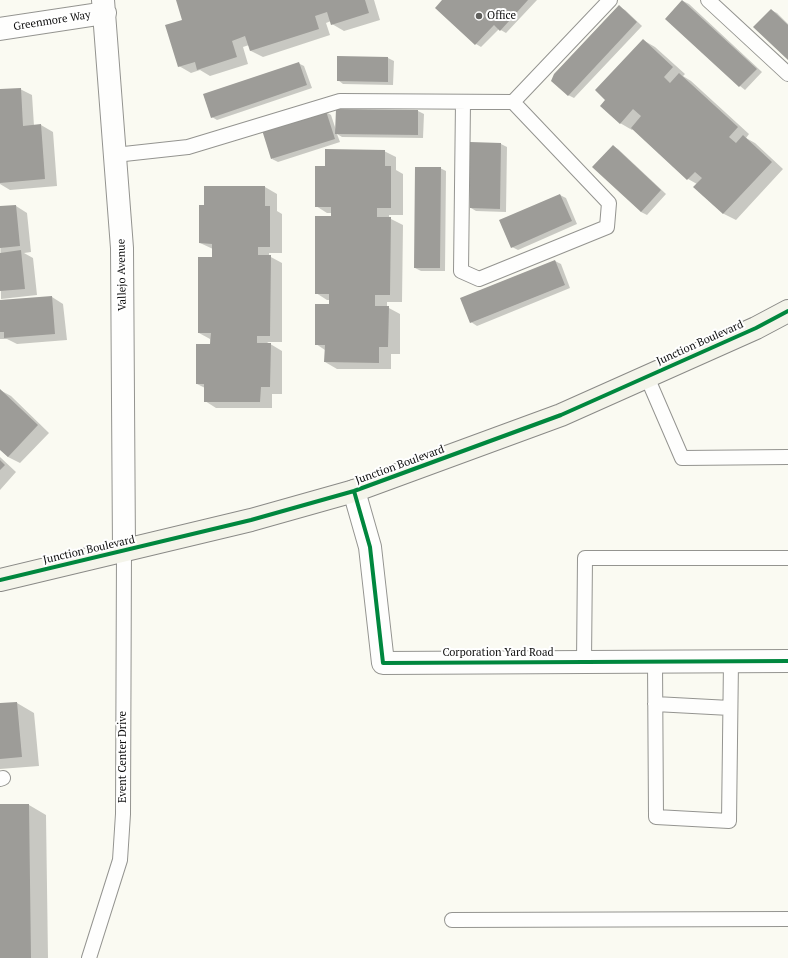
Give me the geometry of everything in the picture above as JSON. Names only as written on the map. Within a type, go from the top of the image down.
[{"type":"main road","name":"Junction Boulevard","points":[[0,580],[251,520],[354,491],[561,415],[756,328],[788,311]]},
{"type":"street","name":"Greenmore Way","points":[[0,29],[104,6]]},
{"type":"street","name":"Vallejo Avenue","points":[[104,6],[122,248],[124,550]]},
{"type":"street","name":"Corporation Yard Road","points":[[354,491],[370,548],[383,663],[788,661]]},
{"type":"lane","points":[[115,155],[188,147],[340,101],[513,102],[610,0]]},
{"type":"lane","points":[[708,0],[788,74]]},
{"type":"lane","points":[[463,102],[461,271],[479,279],[607,227],[609,203],[513,102]]},
{"type":"lane","points":[[647,377],[682,458],[788,457]]},
{"type":"lane","name":"Event Center Drive","points":[[89,958],[120,860],[123,814],[124,550]]},
{"type":"lane","points":[[584,662],[585,558],[788,558]]},
{"type":"lane","points":[[655,662],[656,816],[729,821],[731,661]]},
{"type":"lane","points":[[655,704],[730,708]]},
{"type":"lane","points":[[452,920],[788,919]]},
{"type":"building","points":[[176,0],[365,0],[369,13],[331,25],[327,12],[315,16],[319,29],[250,51],[245,36],[232,41],[237,57],[197,70],[195,62],[178,67],[165,25],[182,20]]},
{"type":"building","name":"Office","points":[[442,0],[528,0],[500,31],[494,25],[475,45],[435,8]]},
{"type":"building","points":[[682,0],[757,69],[739,87],[665,19]]},
{"type":"building","points":[[619,5],[637,22],[568,96],[551,81],[554,74]]},
{"type":"building","points":[[771,9],[788,25],[788,60],[753,27]]},
{"type":"building","points":[[643,39],[673,67],[664,77],[670,83],[679,73],[738,127],[729,137],[736,143],[743,135],[772,162],[723,214],[693,187],[702,178],[695,172],[687,180],[631,128],[641,116],[633,109],[620,124],[600,106],[605,100],[595,90]]},
{"type":"building","points":[[337,56],[388,57],[388,82],[337,81]]},
{"type":"building","points":[[299,62],[307,85],[211,118],[203,94]]},
{"type":"building","points":[[21,88],[23,126],[41,124],[45,179],[0,183],[0,89]]},
{"type":"building","points":[[336,109],[418,110],[418,135],[335,134]]},
{"type":"building","points":[[326,111],[335,139],[271,159],[262,130]]},
{"type":"building","points":[[470,142],[501,143],[500,209],[470,208]]},
{"type":"building","points":[[613,145],[661,190],[641,212],[592,167]]},
{"type":"building","points":[[325,149],[385,150],[385,166],[391,166],[391,208],[377,208],[377,217],[391,217],[390,295],[375,295],[375,306],[389,306],[388,347],[379,347],[379,363],[324,362],[325,345],[315,345],[315,304],[329,304],[329,294],[315,294],[315,216],[331,216],[331,207],[315,207],[315,166],[325,166]]},
{"type":"building","points":[[415,167],[441,167],[440,268],[414,268]]},
{"type":"building","points":[[204,186],[265,186],[265,206],[270,206],[270,247],[258,247],[258,255],[271,255],[270,336],[257,336],[257,343],[271,343],[270,387],[261,387],[260,402],[204,402],[204,384],[196,384],[196,344],[210,344],[211,333],[198,333],[198,257],[212,257],[212,244],[199,243],[199,205],[204,205]]},
{"type":"building","points":[[560,194],[572,221],[511,248],[499,220]]},
{"type":"building","points":[[16,205],[20,246],[0,248],[0,206]]},
{"type":"building","points":[[21,250],[25,289],[0,291],[0,253]]},
{"type":"building","points":[[555,260],[565,285],[470,323],[460,298]]},
{"type":"building","points":[[52,296],[55,334],[4,338],[4,332],[0,332],[0,300]]},
{"type":"building","points":[[0,389],[38,425],[8,457],[0,450]]},
{"type":"building","points":[[0,460],[5,465],[0,470]]},
{"type":"building","points":[[17,702],[22,757],[0,759],[0,703]]},
{"type":"building","points":[[0,804],[29,804],[31,958],[0,958]]},
{"type":"cycle path","points":[[0,580],[251,520],[354,491],[561,415],[756,328],[788,311]]},
{"type":"cycle path","points":[[354,491],[370,547],[383,663],[788,661]]},
{"type":"place","name":"Office","points":[[479,16]]}]
